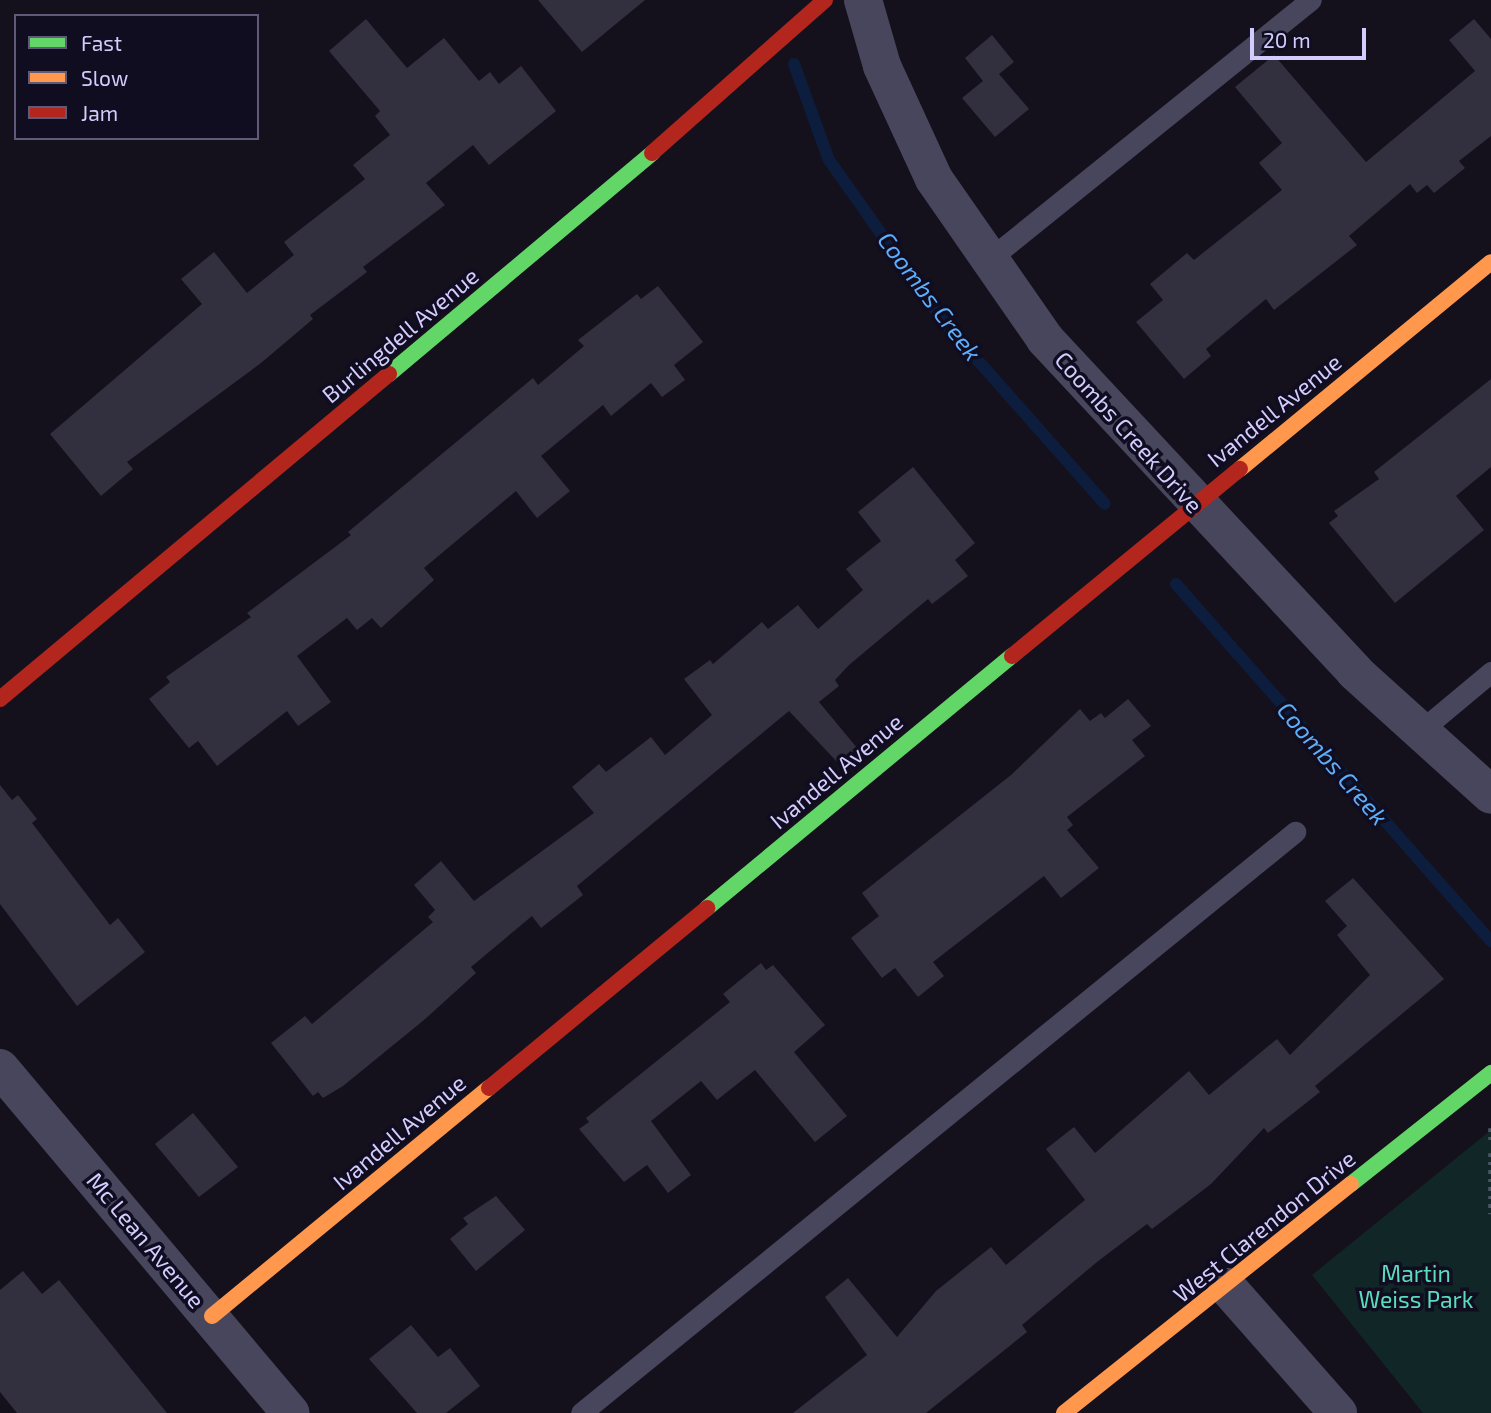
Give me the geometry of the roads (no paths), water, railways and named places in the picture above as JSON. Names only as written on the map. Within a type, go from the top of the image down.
[{"type":"street","name":"Burlingdell Avenue","points":[[0,699],[706,108],[825,0]]},
{"type":"street","name":"Coombs Creek Drive","points":[[863,0],[882,66],[934,178],[987,261],[1045,339],[1194,505],[1419,732],[1491,795]]},
{"type":"street","name":"Ivandell Avenue","points":[[212,1316],[1491,262]]},
{"type":"street","name":"Mc Lean Avenue","points":[[1,1070],[212,1316],[291,1413]]},
{"type":"street","name":"West Clarendon Drive","points":[[1064,1413],[1227,1287],[1491,1073]]},
{"type":"street","points":[[1227,1287],[1338,1413]]},
{"type":"lane","points":[[987,261],[1311,0]]},
{"type":"lane","points":[[1419,732],[1491,672]]},
{"type":"lane","points":[[582,1413],[1295,832]]},
{"type":"waterway","name":"Coombs Creek","points":[[794,64],[829,160],[943,321],[1105,504]]},
{"type":"waterway","name":"Coombs Creek","points":[[1176,584],[1491,941]]},
{"type":"park label","name":"Martin Weiss Park","points":[[1416,1286]]}]
